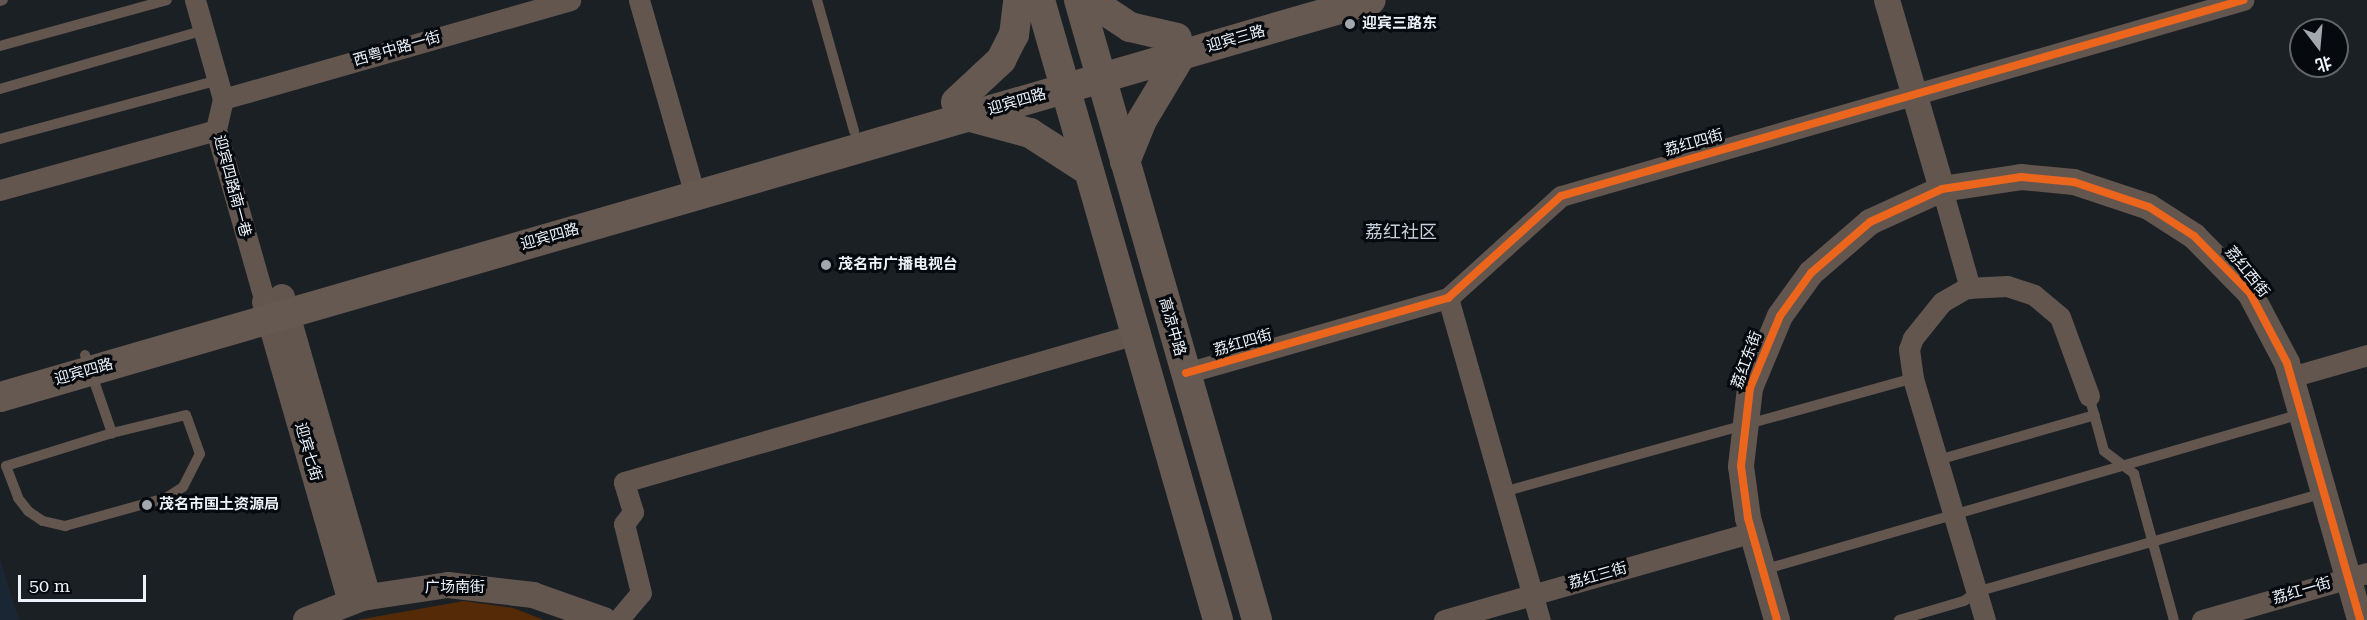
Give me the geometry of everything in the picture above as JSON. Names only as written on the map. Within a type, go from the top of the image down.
[{"type":"main road","points":[[1018,0],[1014,35],[1001,60],[961,109],[1030,133],[1089,171]]},
{"type":"main road","points":[[1040,0],[1080,73]]},
{"type":"main road","points":[[1079,0],[1080,73],[1089,171],[1218,620]]},
{"type":"main road","points":[[1089,0],[1130,27],[1179,46],[1142,120],[1125,162]]},
{"type":"main road","name":"迎宾三路","points":[[1179,46],[1309,0]]},
{"type":"main road","name":"迎宾三路","points":[[1080,73],[1179,46],[1371,0]]},
{"type":"main road","name":"迎宾四路","points":[[0,397],[87,363],[1080,73]]},
{"type":"main road","name":"高凉中路","points":[[1080,73],[1125,162],[1257,620]]},
{"type":"main road","name":"迎宾四路","points":[[692,187],[854,131],[961,109]]},
{"type":"main road","points":[[1122,285],[1158,275]]},
{"type":"main road","name":"迎宾四路","points":[[0,379],[87,363]]},
{"type":"street","name":"迎宾四路南一巷","points":[[195,0],[221,89],[216,130],[276,308]]},
{"type":"street","name":"西粤中路一街","points":[[221,89],[570,0]]},
{"type":"street","points":[[639,0],[692,187]]},
{"type":"street","points":[[1887,0],[1970,288]]},
{"type":"street","name":"荔红四街","points":[[1186,374],[1448,298],[1561,196],[2243,0]]},
{"type":"street","points":[[0,190],[216,130]]},
{"type":"street","name":"荔红西街","points":[[1942,189],[1994,179],[2047,178],[2100,188],[2149,207],[2194,236],[2233,272],[2264,315],[2291,377],[2324,493],[2358,575],[2360,620]]},
{"type":"street","name":"荔红东街","points":[[1777,620],[1752,532],[1742,483],[1743,425],[1750,388],[1767,339],[1810,273],[1870,222],[1942,189]]},
{"type":"street","points":[[1985,620],[1913,378],[1909,349],[1913,338],[1942,302],[1970,288],[2007,286],[2048,304],[2069,333],[2092,406]]},
{"type":"street","points":[[1448,298],[1540,620]]},
{"type":"street","name":"迎宾七街","points":[[276,308],[359,599]]},
{"type":"street","points":[[618,620],[640,593],[624,524],[633,512],[624,482],[1136,334]]},
{"type":"street","points":[[2291,377],[2367,355]]},
{"type":"street","name":"荔红三街","points":[[1444,620],[1752,532]]},
{"type":"street","name":"荔红一街","points":[[2202,620],[2358,575]]},
{"type":"street","name":"广场南街","points":[[306,620],[359,599],[419,587],[476,586],[533,594],[604,620]]},
{"type":"lane","points":[[0,46],[167,0]]},
{"type":"lane","points":[[818,0],[854,131]]},
{"type":"lane","points":[[0,89],[204,30]]},
{"type":"lane","points":[[0,139],[221,89]]},
{"type":"lane","points":[[87,363],[112,433]]},
{"type":"lane","points":[[1503,492],[1913,378]]},
{"type":"lane","points":[[1938,460],[2092,406],[2104,451],[2134,474],[2174,620]]},
{"type":"lane","points":[[1763,570],[2301,414]]},
{"type":"lane","points":[[186,415],[200,454],[195,469],[183,486],[166,498],[65,526],[43,521],[28,511],[18,498],[6,466],[112,433],[186,415]]},
{"type":"lane","points":[[1899,620],[1964,601],[1977,592],[2324,493]]},
{"type":"shaded area","points":[[0,559],[19,620],[0,620]]},
{"type":"shaded area","points":[[464,601],[513,608],[544,620],[357,620]]},
{"type":"cycle path","points":[[1186,373],[1448,298],[1561,196],[2243,0]]},
{"type":"cycle path","points":[[1777,620],[1748,518],[1741,466],[1750,388],[1780,316],[1811,273],[1870,222],[1942,189],[2021,177],[2074,182],[2149,207],[2194,236],[2250,293],[2287,363],[2360,620]]},
{"type":"place","name":"迎宾三路东","points":[[1350,24]]},
{"type":"place","name":"茂名市广播电视台","points":[[826,265]]},
{"type":"place","name":"茂名市国土资源局","points":[[147,505]]},
{"type":"district","name":"荔红社区","points":[[1401,232]]}]
